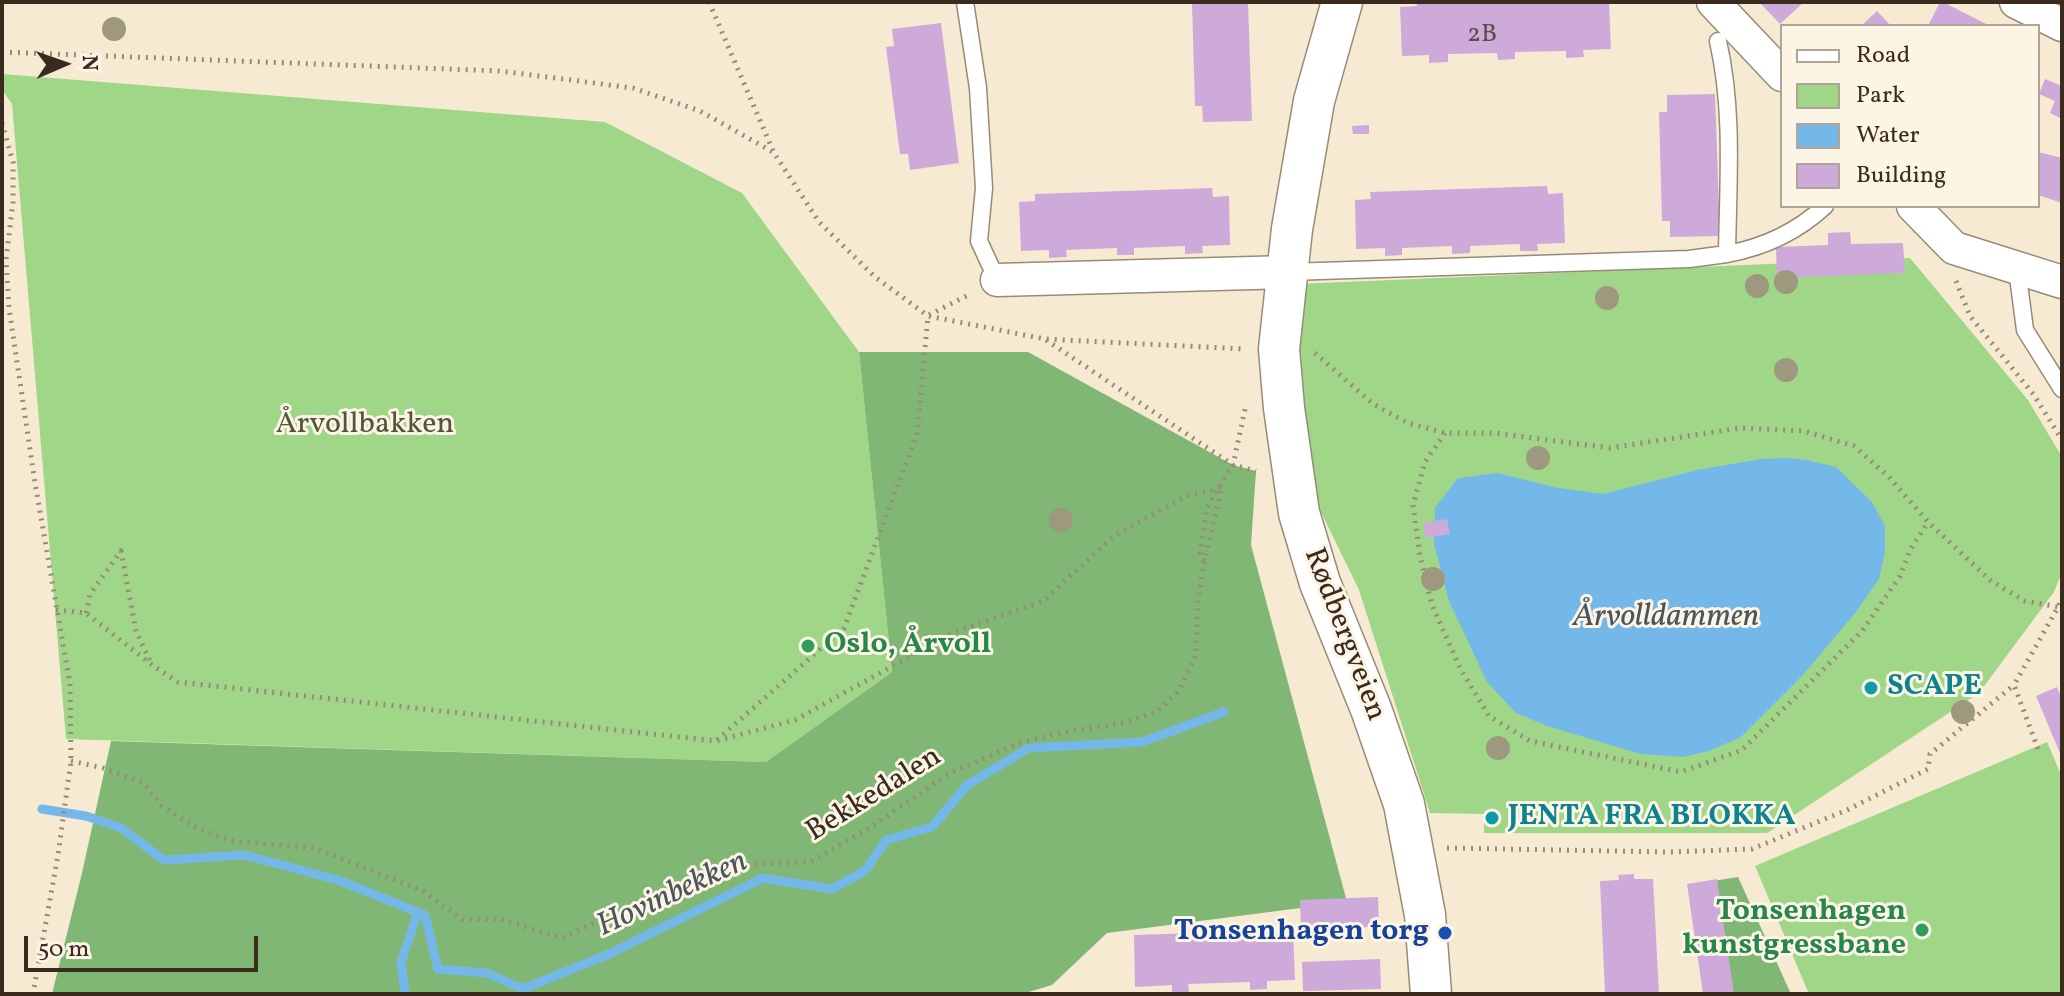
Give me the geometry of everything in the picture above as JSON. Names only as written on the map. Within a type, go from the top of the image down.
[{"type":"street","name":"Rødbergveien","points":[[1342,2],[1314,101],[1292,229],[1279,349],[1288,449],[1299,513],[1320,583],[1371,709],[1404,804],[1425,915],[1431,994]]},
{"type":"street","points":[[1713,2],[1780,73]]},
{"type":"street","points":[[2016,2],[2062,25]]},
{"type":"street","points":[[1915,208],[1954,248],[2062,282]]},
{"type":"street","points":[[997,280],[1289,272]]},
{"type":"lane","points":[[965,2],[978,88],[984,188],[979,241],[997,280]]},
{"type":"lane","points":[[1718,41],[1726,74],[1729,121],[1727,254]]},
{"type":"lane","points":[[1289,272],[1689,259],[1752,249],[1806,223],[1823,208]]},
{"type":"lane","points":[[2017,269],[2025,330],[2062,389]]},
{"type":"path","points":[[709,2],[774,153],[819,222],[875,277],[928,316],[1045,339],[1258,349]]},
{"type":"path","points":[[2,52],[500,71],[633,88],[700,111],[774,153]]},
{"type":"path","points":[[2,123],[13,162],[4,260],[9,308],[70,684],[71,761],[33,994]]},
{"type":"path","points":[[1954,248],[1956,284],[1970,316],[2034,395],[2062,440]]},
{"type":"path","points":[[928,316],[997,280]]},
{"type":"path","points":[[716,741],[844,628],[917,434],[928,316]]},
{"type":"path","points":[[1045,339],[1233,465],[1256,471]]},
{"type":"path","points":[[1306,347],[1320,355],[1373,404],[1408,423],[1445,433],[1494,433],[1610,448],[1740,428],[1804,431],[1854,446],[1889,477],[1928,522],[1991,581],[2025,601],[2059,607]]},
{"type":"path","name":"Bekkedalen","points":[[71,761],[103,768],[144,783],[161,805],[198,829],[220,837],[254,844],[315,848],[423,891],[463,920],[500,919],[562,938],[652,895],[731,865],[810,862],[871,827],[950,773],[1017,744],[1064,732],[1124,723],[1156,712],[1179,691],[1196,655],[1198,599],[1204,562],[1222,487],[1233,465],[1249,393]]},
{"type":"path","points":[[1445,433],[1425,462],[1413,505],[1420,556],[1432,605],[1461,670],[1489,716],[1530,741],[1681,772],[1742,750],[1862,631],[1900,576],[1910,550],[1928,522]]},
{"type":"path","points":[[56,610],[86,613],[178,682],[716,741],[795,720],[952,633],[1043,601],[1115,535],[1187,496],[1222,487]]},
{"type":"path","points":[[86,613],[90,594],[121,551],[136,631],[152,665]]},
{"type":"path","points":[[1439,848],[1669,852],[1752,849],[1847,810],[1928,769],[1930,754],[2014,685],[2062,600]]},
{"type":"path","points":[[2014,685],[2038,749]]},
{"type":"green space","name":"Årvollbakken","points":[[2,74],[605,122],[742,193],[859,352],[892,672],[766,762],[66,739],[12,104],[2,90]]},
{"type":"green space","points":[[1910,258],[2028,400],[2062,457],[2062,572],[2054,592],[1979,693],[1767,833],[1484,833],[1484,814],[1430,813],[1359,590],[1320,510],[1300,407],[1297,284]]},
{"type":"green space","points":[[859,352],[1028,352],[1233,465],[1256,471],[1251,545],[1347,902],[1107,933],[1052,985],[1022,994],[52,994],[111,741],[766,762],[892,672]]},
{"type":"green space","name":"Tonsenhagen kunstgressbane","points":[[2047,742],[2062,777],[2062,994],[1809,994],[1755,866]]},
{"type":"green space","points":[[1738,877],[1791,994],[1727,994],[1713,881]]},
{"type":"water","name":"Årvolldammen","points":[[1786,458],[1836,467],[1872,502],[1885,526],[1885,552],[1879,579],[1856,612],[1803,675],[1741,737],[1709,751],[1683,757],[1641,754],[1547,726],[1516,713],[1487,682],[1449,601],[1434,544],[1435,508],[1458,478],[1497,473],[1559,488],[1603,494],[1697,470]]},
{"type":"building","points":[[1192,2],[1248,2],[1252,121],[1203,122],[1202,106],[1195,106]]},
{"type":"building","points":[[1416,2],[1609,2],[1611,49],[1583,50],[1584,57],[1566,58],[1566,51],[1515,52],[1515,59],[1498,60],[1497,53],[1448,54],[1448,62],[1429,63],[1429,55],[1402,56],[1400,7],[1417,6]]},
{"type":"building","points":[[1759,2],[1804,2],[1780,24]]},
{"type":"building","points":[[1940,2],[1943,2],[1986,24],[1929,24]]},
{"type":"building","points":[[1877,11],[1889,24],[1863,24]]},
{"type":"building","points":[[941,23],[959,163],[910,170],[908,154],[900,154],[886,47],[894,46],[892,29]]},
{"type":"building","points":[[2045,79],[2062,86],[2062,119],[2050,113],[2055,101],[2040,94]]},
{"type":"building","points":[[1715,94],[1720,236],[1670,237],[1670,221],[1662,221],[1659,112],[1667,112],[1667,95]]},
{"type":"building","points":[[1369,125],[1369,134],[1353,134],[1352,126]]},
{"type":"building","points":[[2040,152],[2062,158],[2062,203],[2040,196]]},
{"type":"building","points":[[1547,186],[1548,194],[1563,193],[1565,243],[1537,244],[1538,251],[1520,251],[1520,244],[1470,246],[1470,253],[1452,254],[1452,246],[1402,248],[1402,255],[1385,256],[1385,248],[1356,249],[1355,200],[1371,199],[1370,192]]},
{"type":"building","points":[[1212,188],[1213,197],[1229,196],[1230,245],[1202,246],[1203,253],[1185,254],[1185,246],[1134,248],[1134,255],[1117,255],[1117,248],[1066,250],[1067,257],[1049,258],[1049,250],[1021,251],[1019,202],[1035,201],[1035,194]]},
{"type":"building","points":[[1850,232],[1851,244],[1903,243],[1905,273],[1777,278],[1776,247],[1828,245],[1828,233]]},
{"type":"building","points":[[1447,519],[1450,534],[1426,538],[1423,523]]},
{"type":"building","points":[[2057,687],[2062,700],[2062,758],[2036,696]]},
{"type":"building","points":[[1634,874],[1634,879],[1653,879],[1659,994],[1605,994],[1600,881],[1619,880],[1618,875]]},
{"type":"building","points":[[1717,879],[1734,994],[1703,994],[1687,884]]},
{"type":"building","points":[[1378,897],[1379,927],[1301,929],[1300,900]]},
{"type":"building","points":[[1293,930],[1295,980],[1267,981],[1267,989],[1250,990],[1250,982],[1188,984],[1189,992],[1172,993],[1172,985],[1135,987],[1134,935]]},
{"type":"building","points":[[1380,959],[1381,989],[1303,991],[1302,962]]},
{"type":"waterway","name":"Hovinbekken","points":[[42,809],[86,816],[121,828],[164,860],[244,855],[338,880],[425,915],[438,969],[487,973],[523,989],[609,954],[763,878],[832,889],[865,871],[886,840],[932,827],[967,785],[1029,748],[1142,742],[1224,712]]},
{"type":"waterway","name":"Hovinbekken","points":[[405,994],[401,962],[418,912]]},
{"type":"place","name":"Oslo, Årvoll","points":[[808,646]]},
{"type":"place","name":"SCAPE","points":[[1871,688]]},
{"type":"place","name":"JENTA FRA BLOKKA","points":[[1492,818]]},
{"type":"place","name":"Tonsenhagen kunstgressbane","points":[[1922,930]]},
{"type":"place","name":"Tonsenhagen torg","points":[[1445,933]]}]
